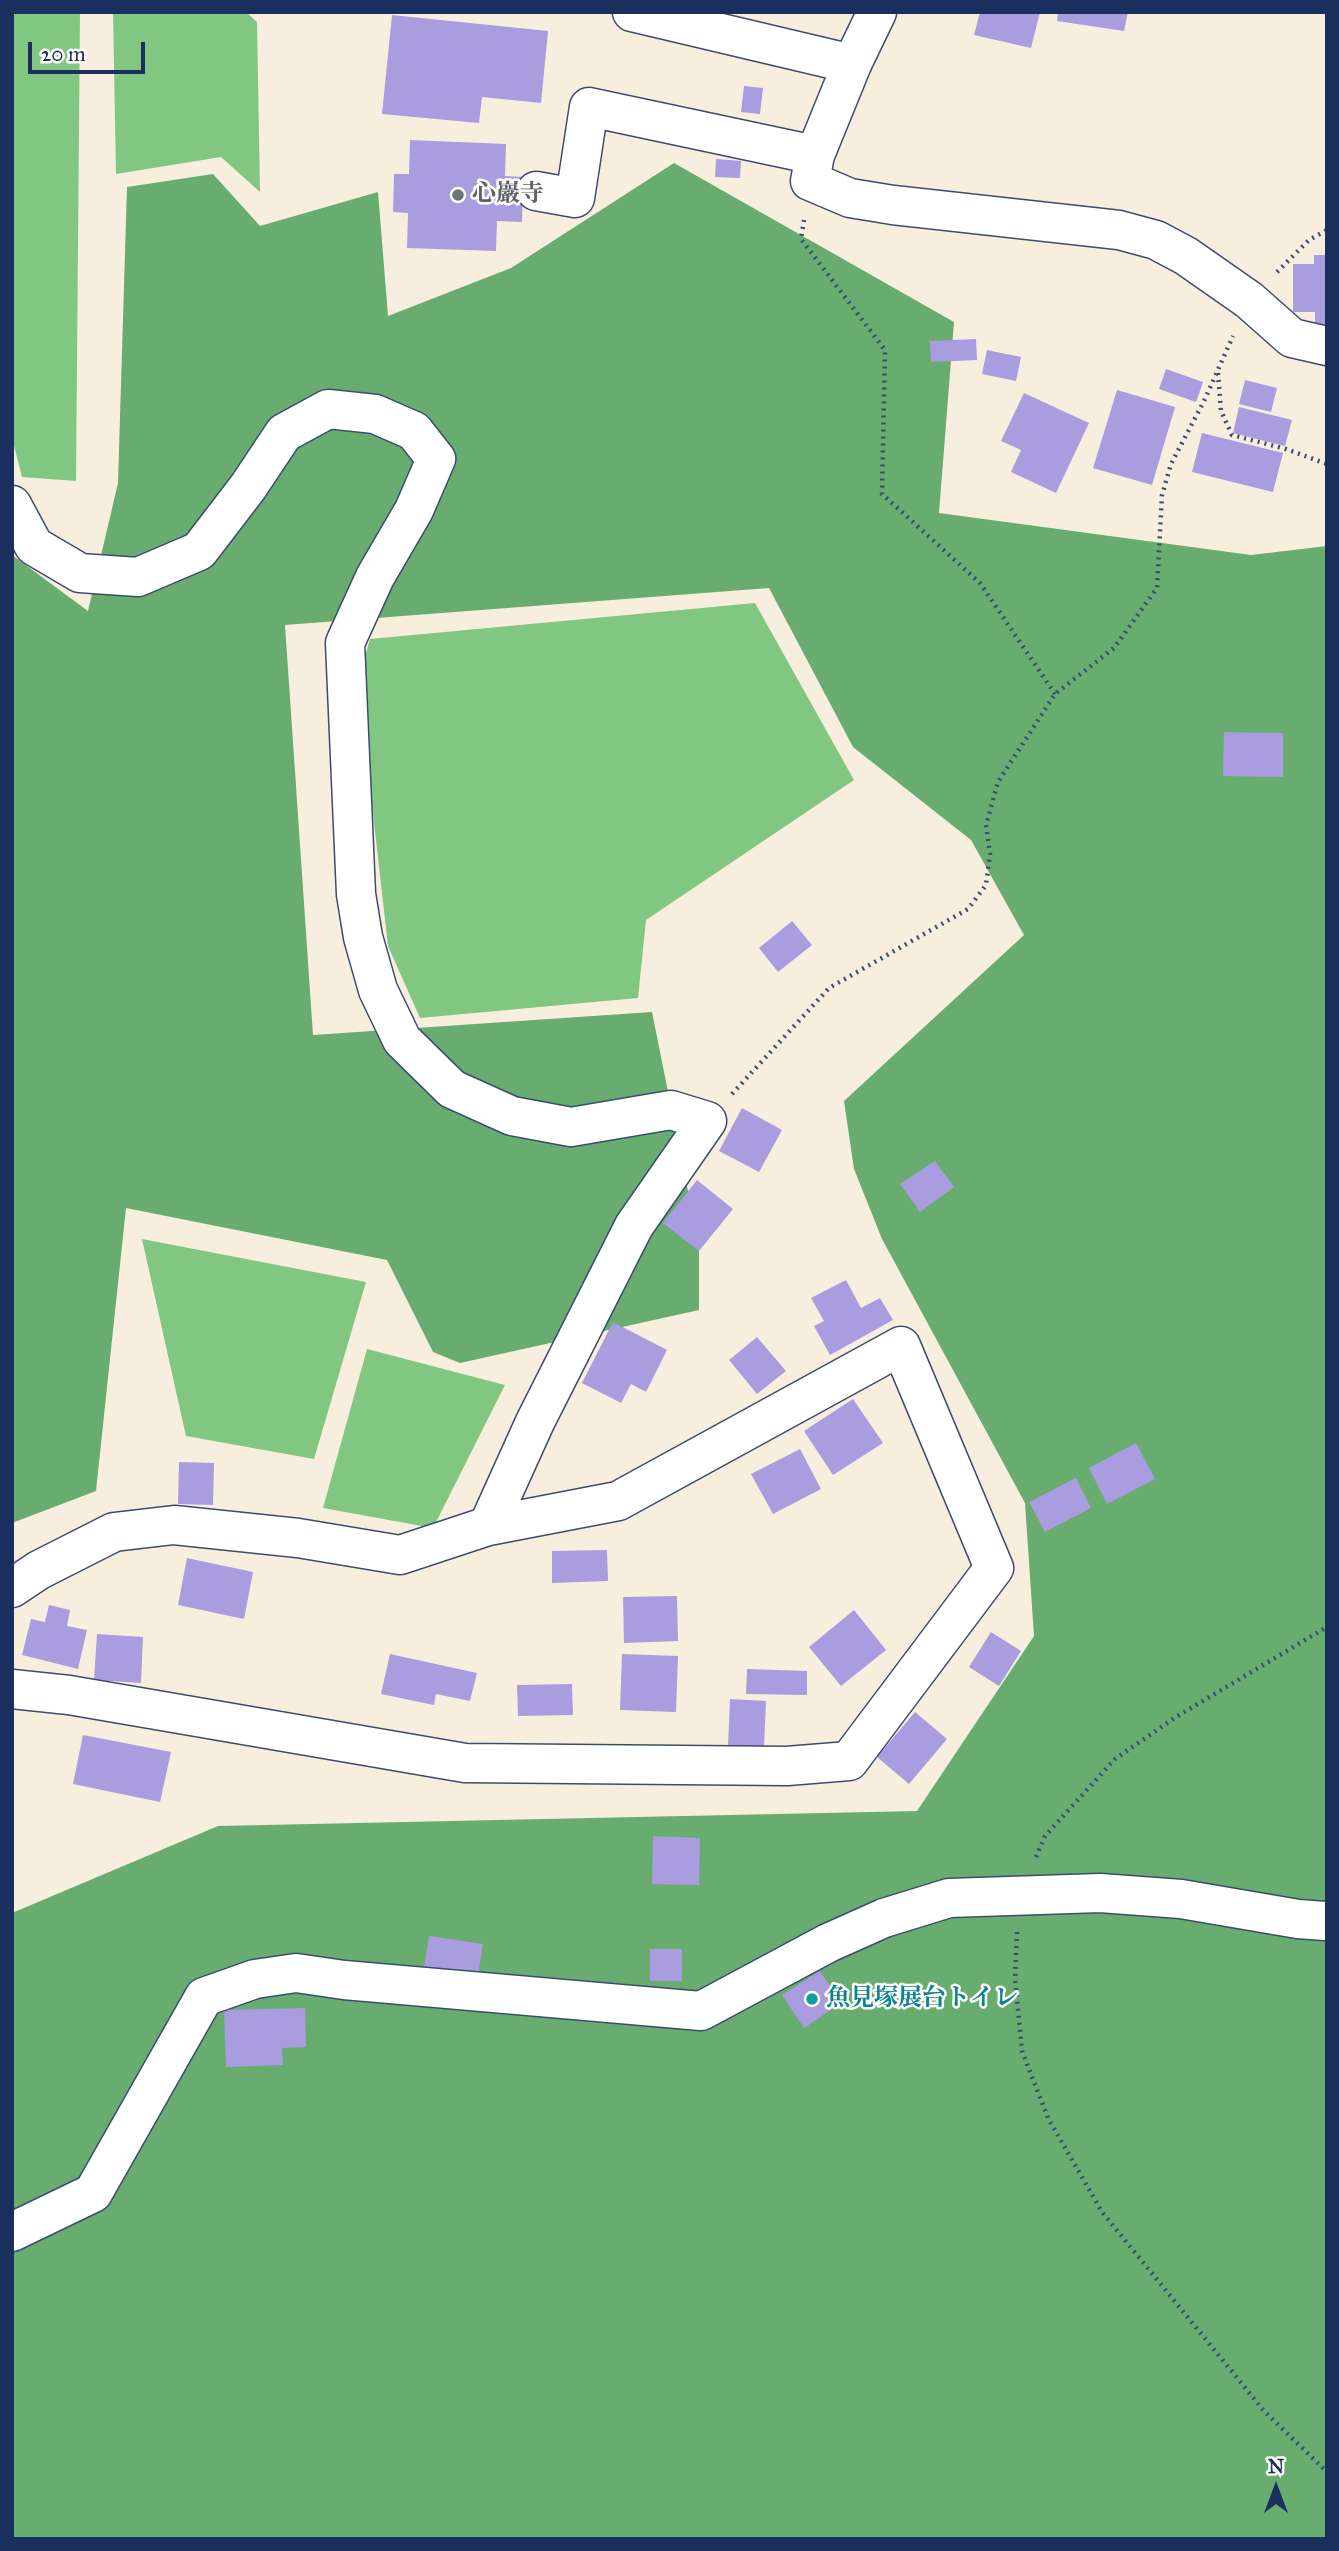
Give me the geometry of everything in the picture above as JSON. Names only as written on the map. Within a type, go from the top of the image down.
[{"type":"street","points":[[632,12],[852,64]]},
{"type":"street","points":[[812,168],[852,64],[877,12]]},
{"type":"street","points":[[536,191],[575,198],[589,107],[812,168],[850,198],[1119,230],[1156,240],[1186,256],[1249,300],[1292,338],[1327,346]]},
{"type":"street","points":[[12,505],[34,546],[79,573],[138,577],[199,551],[248,487],[284,433],[328,409],[375,414],[414,431],[436,459],[414,510],[375,577],[345,643],[356,894],[363,937],[378,990],[402,1040],[452,1089],[512,1116],[571,1127],[671,1110],[707,1121],[634,1226],[535,1422],[488,1526]]},
{"type":"street","points":[[12,1588],[39,1570],[114,1532],[174,1525],[298,1538],[400,1555],[488,1526],[618,1501],[901,1346],[994,1568],[849,1761],[787,1766],[465,1763],[69,1695],[12,1689]]},
{"type":"street","points":[[12,2232],[93,2193],[204,1997],[255,1979],[296,1973],[344,1980],[701,2011],[828,1943],[884,1918],[949,1898],[1100,1893],[1181,1899],[1298,1919],[1325,1921]]},
{"type":"path","points":[[812,168],[801,239],[885,350],[882,494],[980,583],[1055,694]]},
{"type":"path","points":[[707,1121],[829,988],[968,909],[986,885],[990,854],[986,825],[998,782],[1055,694],[1114,648],[1157,588],[1163,495],[1171,464],[1249,300],[1309,240],[1327,230]]},
{"type":"path","points":[[1218,370],[1222,411],[1232,435],[1286,449],[1327,464]]},
{"type":"path","points":[[1327,1627],[1176,1717],[1115,1759],[1045,1836],[1020,1896],[1014,1978],[1022,2051],[1048,2118],[1102,2212],[1264,2411],[1327,2472]]},
{"type":"green space","points":[[12,12],[80,12],[76,481],[22,477],[12,438]]},
{"type":"green space","points":[[113,12],[246,12],[257,22],[260,192],[221,157],[116,174]]},
{"type":"green space","points":[[674,163],[954,322],[939,513],[1251,555],[1327,546],[1327,2539],[12,2539],[12,1913],[218,1826],[917,1811],[1034,1636],[1025,1503],[882,1239],[854,1169],[844,1101],[1024,935],[971,840],[853,747],[769,588],[285,625],[313,1035],[652,1012],[699,1246],[699,1310],[460,1363],[433,1352],[387,1260],[126,1208],[96,1491],[12,1523],[12,555],[88,611],[118,483],[127,187],[213,174],[260,226],[378,192],[388,316],[511,268]]},
{"type":"green space","points":[[755,603],[854,780],[646,920],[638,998],[420,1018],[388,946],[358,681],[370,639]]},
{"type":"green space","points":[[142,1239],[366,1282],[314,1459],[186,1436]]},
{"type":"green space","points":[[367,1349],[505,1385],[433,1528],[323,1508]]},
{"type":"building","points":[[980,12],[1040,12],[1031,48],[974,35]]},
{"type":"building","points":[[1058,12],[1128,12],[1124,31],[1057,21]]},
{"type":"building","points":[[392,15],[548,31],[541,103],[482,97],[479,123],[382,114]]},
{"type":"building","points":[[744,86],[763,88],[760,114],[741,112]]},
{"type":"building","name":"心巖寺","points":[[410,140],[506,144],[505,176],[523,177],[522,222],[497,221],[496,251],[407,248],[408,213],[393,212],[394,174],[409,174]]},
{"type":"building","points":[[716,159],[741,161],[740,178],[715,177]]},
{"type":"building","points":[[1314,255],[1327,255],[1327,337],[1315,337],[1315,312],[1293,312],[1293,264],[1314,264]]},
{"type":"building","points":[[976,339],[977,360],[931,362],[930,341]]},
{"type":"building","points":[[987,350],[1021,357],[1016,381],[982,374]]},
{"type":"building","points":[[1166,369],[1203,382],[1196,402],[1159,389]]},
{"type":"building","points":[[1245,380],[1277,388],[1271,412],[1239,404]]},
{"type":"building","points":[[1117,390],[1175,407],[1152,485],[1093,468]]},
{"type":"building","points":[[1024,393],[1089,423],[1056,493],[1011,472],[1021,450],[1001,441]]},
{"type":"building","points":[[1239,407],[1292,420],[1285,446],[1233,433]]},
{"type":"building","points":[[1202,433],[1283,453],[1273,492],[1192,472]]},
{"type":"building","points":[[1224,732],[1283,733],[1283,777],[1223,776]]},
{"type":"building","points":[[792,921],[812,945],[778,972],[759,948]]},
{"type":"building","points":[[742,1108],[782,1130],[759,1172],[719,1151]]},
{"type":"building","points":[[935,1161],[954,1187],[920,1212],[900,1184]]},
{"type":"building","points":[[697,1180],[733,1209],[699,1251],[663,1223]]},
{"type":"building","points":[[846,1280],[861,1308],[880,1298],[893,1320],[830,1355],[814,1326],[824,1321],[811,1298]]},
{"type":"building","points":[[613,1322],[667,1350],[646,1392],[631,1384],[621,1403],[582,1383]]},
{"type":"building","points":[[757,1337],[786,1371],[757,1394],[729,1360]]},
{"type":"building","points":[[853,1399],[883,1443],[833,1475],[804,1431]]},
{"type":"building","points":[[1136,1443],[1155,1479],[1107,1504],[1089,1468]]},
{"type":"building","points":[[800,1449],[821,1489],[773,1514],[751,1474]]},
{"type":"building","points":[[179,1462],[214,1463],[213,1505],[178,1504]]},
{"type":"building","points":[[1076,1478],[1091,1508],[1045,1532],[1029,1502]]},
{"type":"building","points":[[607,1550],[608,1581],[552,1583],[552,1551]]},
{"type":"building","points":[[187,1558],[253,1572],[244,1619],[178,1605]]},
{"type":"building","points":[[677,1596],[678,1641],[624,1643],[623,1597]]},
{"type":"building","points":[[49,1605],[70,1610],[67,1626],[87,1630],[78,1669],[22,1655],[31,1619],[45,1622]]},
{"type":"building","points":[[854,1610],[886,1650],[841,1686],[809,1647]]},
{"type":"building","points":[[991,1632],[1021,1651],[999,1686],[969,1667]]},
{"type":"building","points":[[97,1634],[143,1637],[141,1683],[94,1680]]},
{"type":"building","points":[[390,1654],[477,1673],[470,1701],[436,1694],[434,1705],[381,1694]]},
{"type":"building","points":[[622,1654],[678,1656],[676,1712],[620,1710]]},
{"type":"building","points":[[747,1669],[807,1671],[807,1695],[746,1694]]},
{"type":"building","points":[[572,1684],[573,1715],[518,1716],[517,1685]]},
{"type":"building","points":[[730,1699],[766,1701],[764,1747],[728,1746]]},
{"type":"building","points":[[915,1712],[947,1739],[909,1784],[877,1757]]},
{"type":"building","points":[[83,1735],[171,1752],[160,1802],[73,1784]]},
{"type":"building","points":[[653,1836],[700,1838],[699,1885],[652,1884]]},
{"type":"building","points":[[429,1936],[483,1944],[478,1975],[424,1967]]},
{"type":"building","points":[[650,1949],[682,1949],[682,1981],[650,1981]]},
{"type":"building","name":"魚見塚展台トイレ","points":[[820,1971],[841,2003],[804,2028],[782,1995]]},
{"type":"building","points":[[305,2008],[306,2047],[282,2048],[283,2065],[226,2067],[224,2010]]},
{"type":"place","name":"心巖寺","points":[[458,195]]},
{"type":"place","name":"魚見塚展台トイレ","points":[[812,1999]]}]
